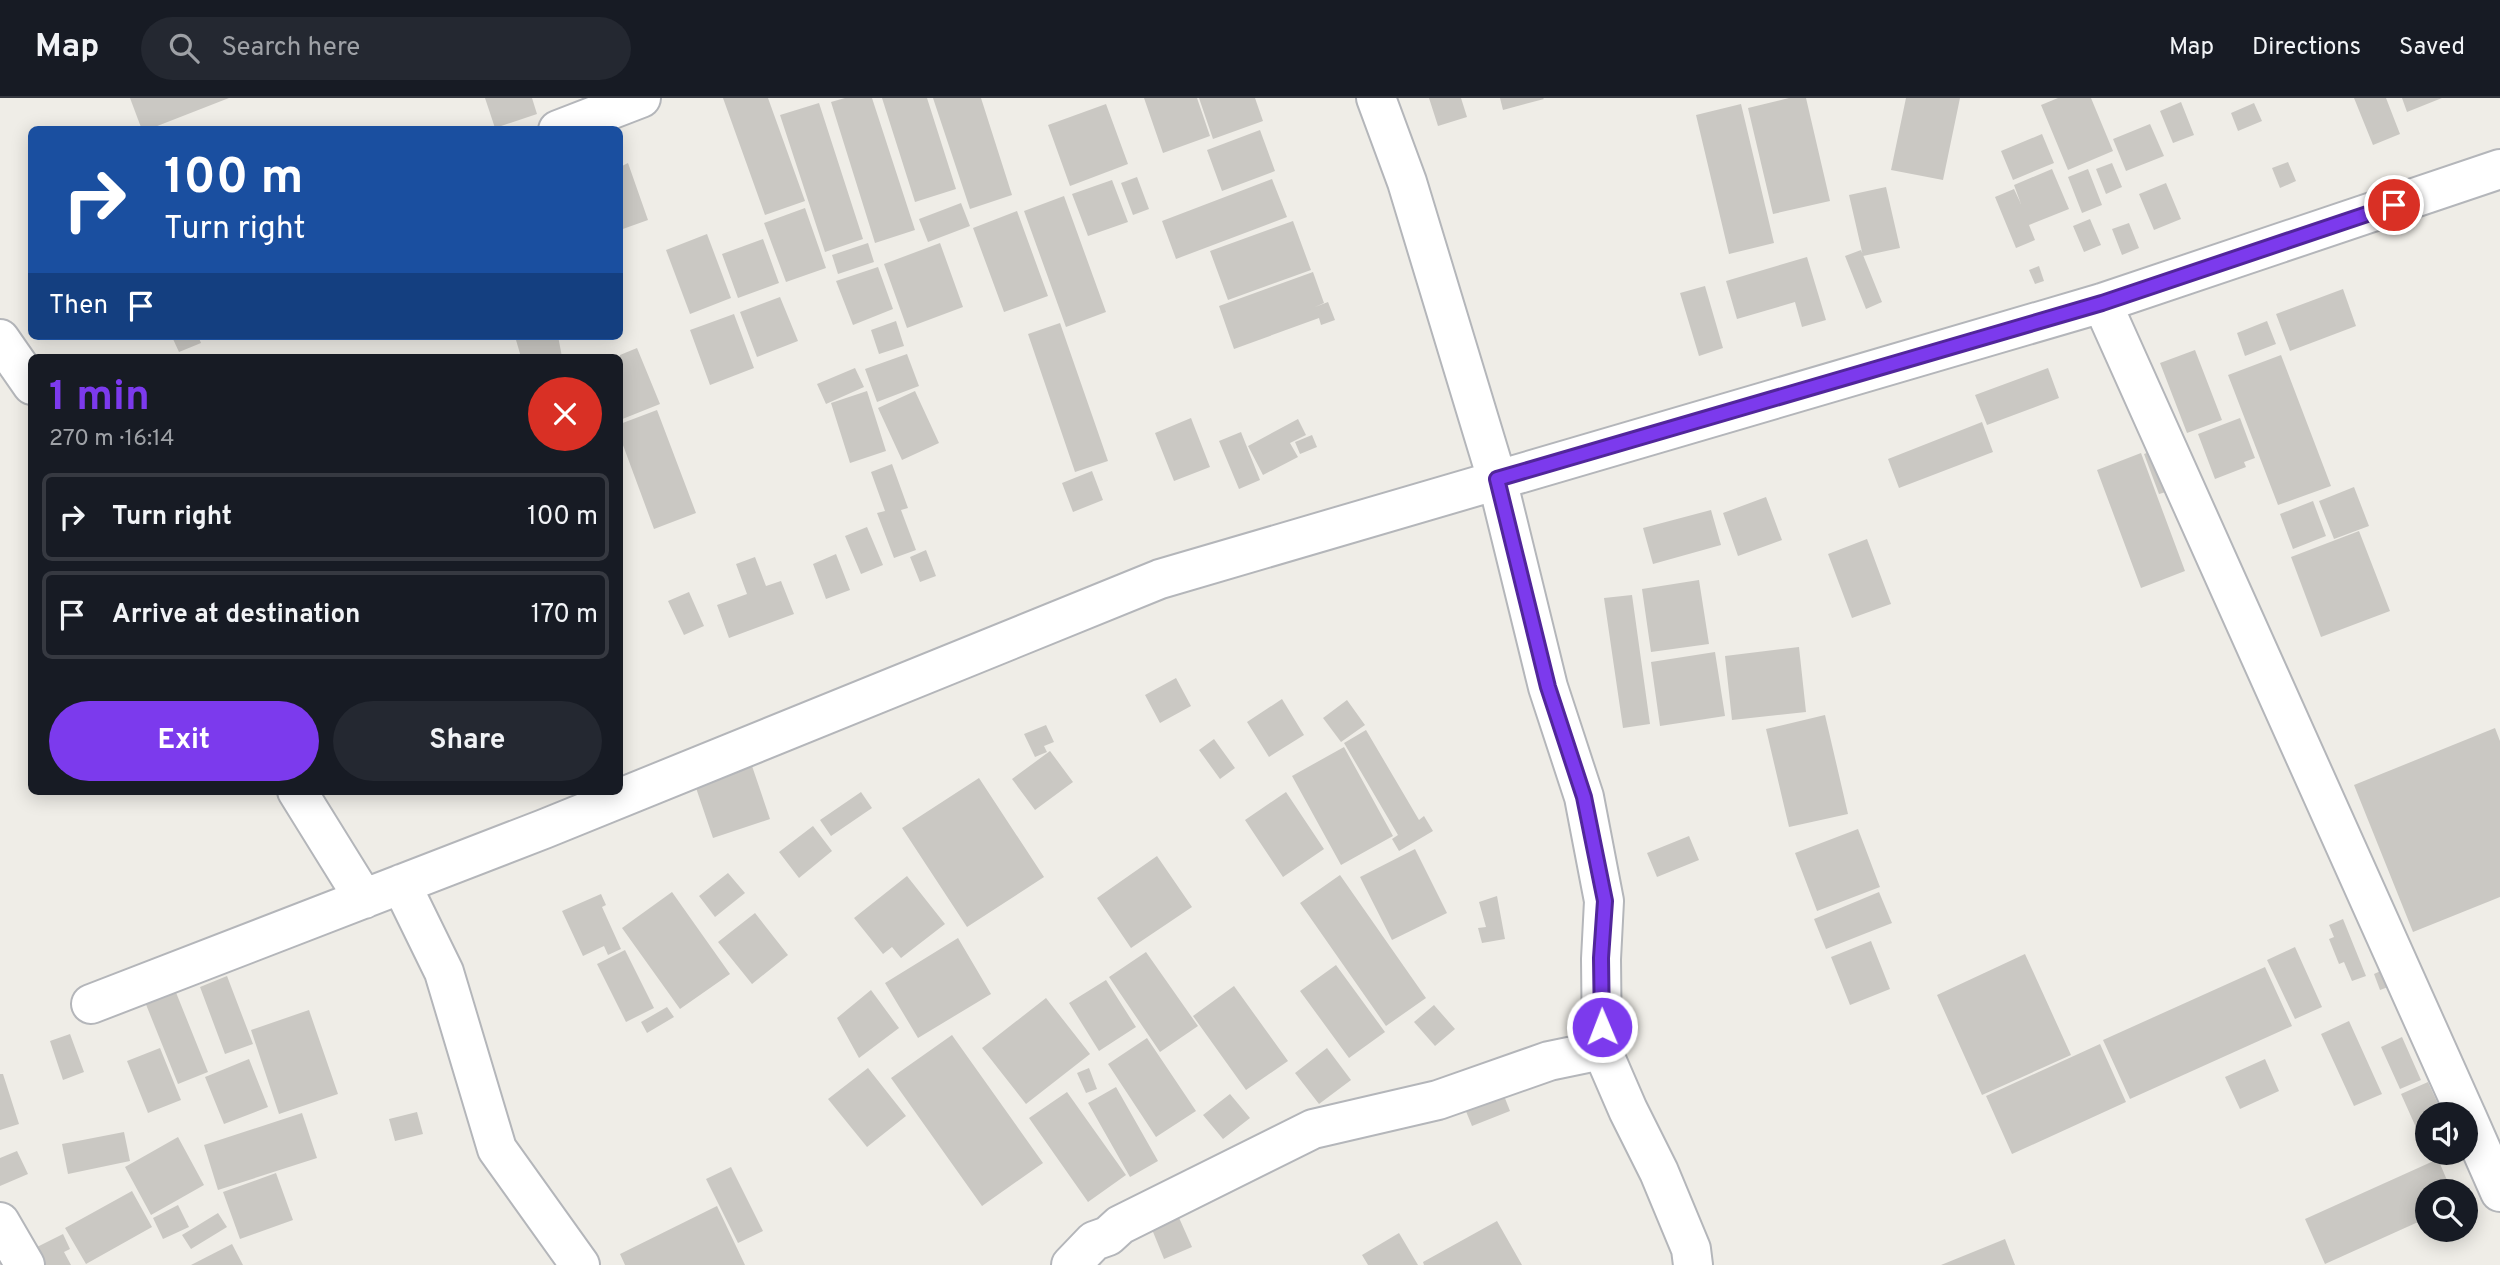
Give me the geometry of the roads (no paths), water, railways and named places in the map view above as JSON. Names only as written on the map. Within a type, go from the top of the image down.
[{"type":"street","points":[[568,126],[641,98]]},
{"type":"street","points":[[1376,98],[1407,182],[1497,479],[1548,687],[1584,797],[1605,901],[1601,958],[1602,1050],[1628,1110],[1660,1172],[1691,1249],[1693,1265]]},
{"type":"street","points":[[91,1004],[544,829],[1160,579],[2102,303],[2500,169]]},
{"type":"street","points":[[2102,303],[2460,1102]]},
{"type":"street","points":[[0,339],[28,378]]},
{"type":"street","points":[[299,795],[363,899]]},
{"type":"street","points":[[401,884],[444,972],[497,1149],[580,1265]]},
{"type":"street","points":[[1071,1265],[1094,1241],[1108,1236],[1120,1225],[1313,1129],[1438,1100],[1549,1061],[1602,1050]]},
{"type":"street","points":[[2478,1142],[2500,1192]]},
{"type":"street","points":[[0,1222],[25,1265]]}]
